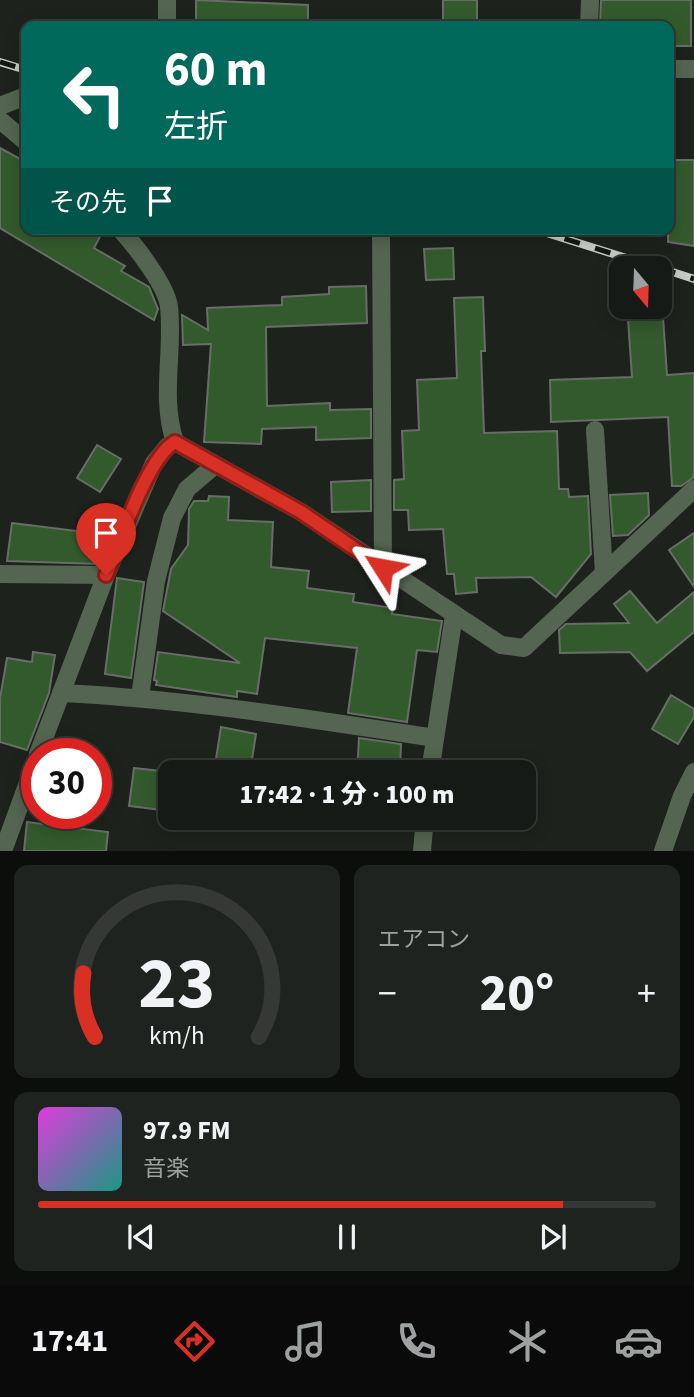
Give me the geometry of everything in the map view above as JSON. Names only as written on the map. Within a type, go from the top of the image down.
[{"type":"street","points":[[167,0],[167,21]]},
{"type":"street","points":[[589,21],[590,0]]},
{"type":"street","points":[[674,69],[694,69]]},
{"type":"street","points":[[0,106],[21,98]]},
{"type":"street","points":[[0,120],[21,138]]},
{"type":"street","points":[[124,235],[156,279],[169,305],[169,410],[175,442],[301,512],[501,645],[524,648],[694,489]]},
{"type":"street","points":[[381,235],[383,568]]},
{"type":"street","points":[[596,430],[604,573]]},
{"type":"street","points":[[44,738],[106,575],[154,463],[168,446],[175,442]]},
{"type":"street","points":[[141,697],[156,581],[172,518],[187,489],[214,466]]},
{"type":"street","points":[[0,574],[106,575]]},
{"type":"street","points":[[432,760],[454,615]]},
{"type":"street","points":[[61,693],[141,697],[251,709],[435,738]]},
{"type":"street","points":[[663,851],[682,796],[694,772]]},
{"type":"street","points":[[3,851],[21,801]]},
{"type":"street","points":[[422,851],[424,830]]},
{"type":"building","points":[[196,0],[308,5],[308,21],[196,21]]},
{"type":"building","points":[[443,0],[477,0],[477,21],[443,21]]},
{"type":"building","points":[[601,0],[691,0],[691,46],[674,46],[674,21],[600,21]]},
{"type":"building","points":[[0,148],[21,159],[21,235],[101,235],[94,248],[125,266],[121,271],[149,287],[158,309],[154,320],[0,228]]},
{"type":"building","points":[[674,160],[694,160],[694,246],[668,242],[668,235],[674,235]]},
{"type":"building","points":[[453,248],[454,279],[426,280],[424,249]]},
{"type":"building","points":[[366,286],[367,323],[266,327],[267,406],[330,403],[330,410],[371,409],[371,438],[316,440],[316,427],[262,429],[261,444],[204,442],[211,344],[183,345],[182,315],[208,330],[207,308],[282,305],[282,297],[329,294],[329,287]]},
{"type":"building","points":[[483,297],[485,351],[481,351],[484,433],[557,431],[559,489],[568,489],[569,497],[588,496],[591,554],[556,597],[531,577],[476,578],[477,592],[456,594],[454,574],[447,574],[443,529],[409,530],[408,510],[394,510],[394,480],[404,479],[402,431],[419,430],[417,380],[457,378],[454,298]]},
{"type":"building","points":[[628,319],[663,319],[667,375],[694,373],[694,472],[693,478],[681,486],[672,486],[668,417],[551,422],[550,380],[632,377]]},
{"type":"building","points":[[97,445],[121,459],[100,492],[77,478]]},
{"type":"building","points":[[371,480],[371,511],[332,512],[331,482]]},
{"type":"building","points":[[648,493],[649,515],[628,535],[613,536],[610,495]]},
{"type":"building","points":[[209,496],[229,497],[228,520],[273,522],[271,567],[309,571],[307,588],[354,594],[353,602],[393,608],[392,614],[442,621],[437,652],[417,650],[407,722],[348,713],[357,648],[265,638],[257,694],[237,691],[237,697],[156,685],[157,681],[154,680],[158,652],[240,663],[163,611],[171,569],[188,545],[189,509],[194,501],[208,501]]},
{"type":"building","points":[[12,523],[84,532],[85,523],[105,525],[99,564],[7,561]]},
{"type":"building","points":[[694,533],[694,587],[669,550]]},
{"type":"building","points":[[117,578],[144,582],[131,678],[105,674]]},
{"type":"building","points":[[630,591],[657,623],[694,592],[694,632],[647,671],[630,652],[560,653],[559,630],[566,624],[629,623],[614,604]]},
{"type":"building","points":[[33,652],[55,655],[49,693],[32,738],[21,738],[21,748],[0,742],[0,698],[7,658],[32,662]]},
{"type":"building","points":[[671,695],[694,709],[694,717],[678,744],[652,729]]},
{"type":"building","points":[[221,727],[256,734],[252,760],[216,760]]},
{"type":"building","points":[[359,738],[401,744],[400,760],[358,760]]},
{"type":"building","points":[[134,768],[158,771],[158,810],[129,806]]},
{"type":"building","points":[[26,829],[84,829],[108,832],[106,851],[24,851]]},
{"type":"railway","points":[[0,62],[21,68]]},
{"type":"railway","points":[[553,235],[620,256]]},
{"type":"railway","points":[[672,272],[694,279]]},
{"type":"route","points":[[106,575],[154,463],[168,446],[175,442],[301,512],[383,568]]}]
